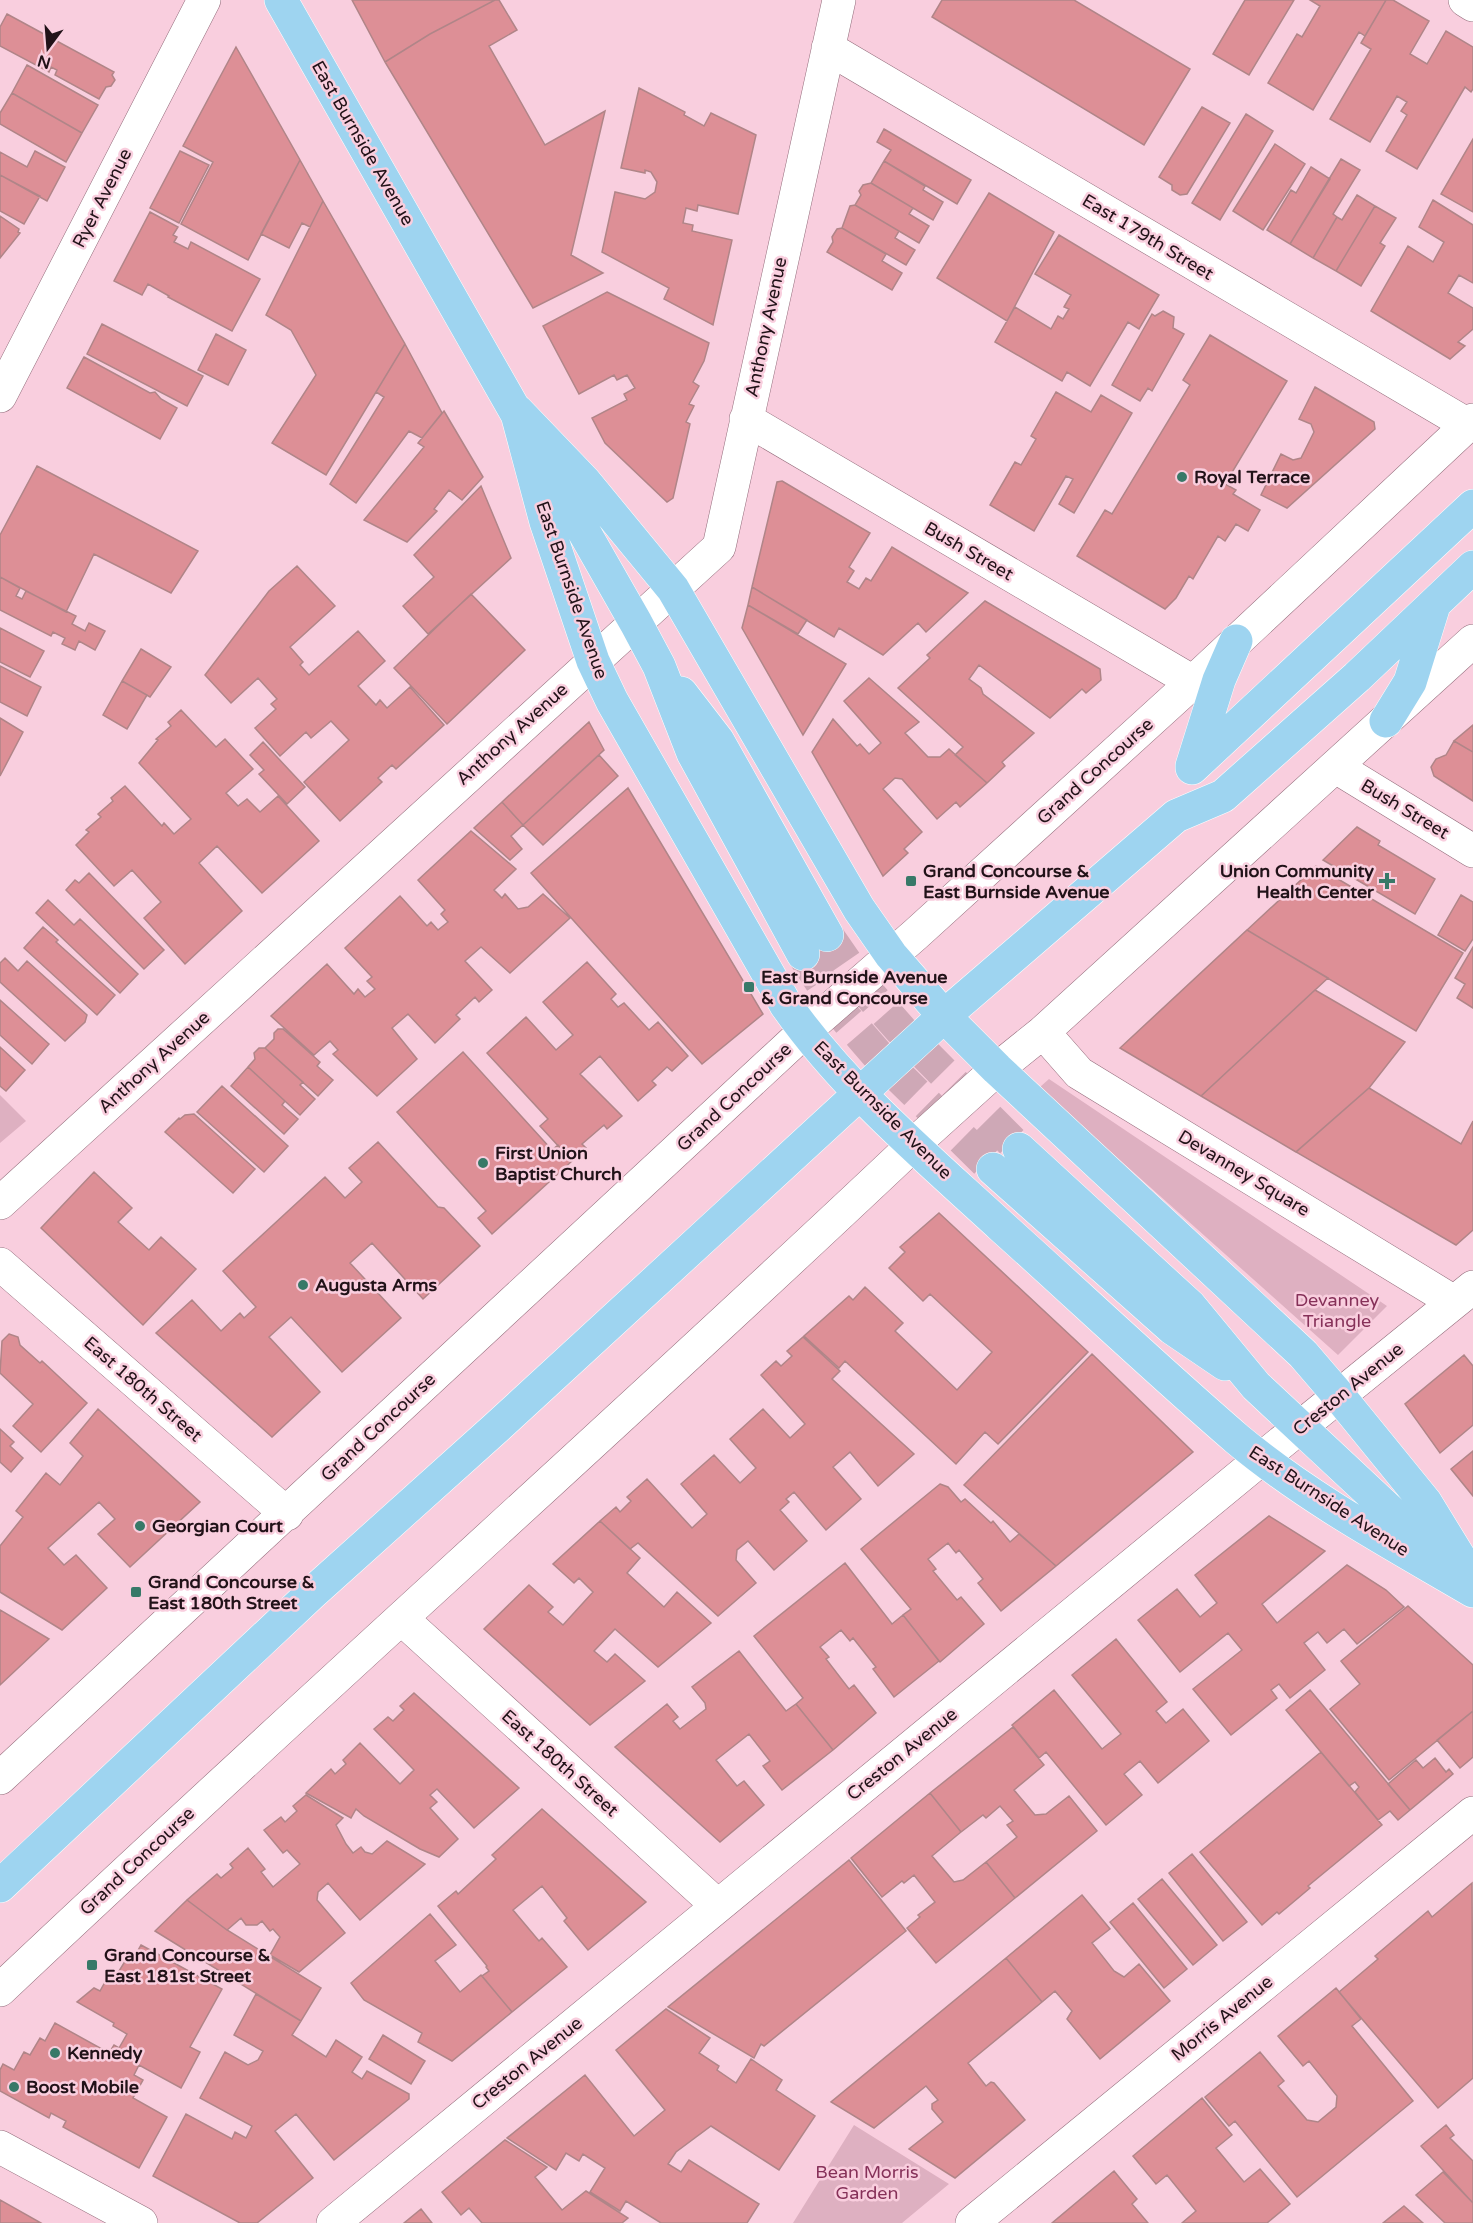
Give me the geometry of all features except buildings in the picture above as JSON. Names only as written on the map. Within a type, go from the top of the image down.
[{"type":"main road","name":"East Burnside Avenue","points":[[281,0],[516,410],[659,666],[718,741],[815,945]]},
{"type":"main road","name":"East Burnside Avenue","points":[[516,410],[585,482],[673,589],[860,909],[891,955],[944,1016],[997,1069],[1303,1354],[1426,1503],[1473,1580]]},
{"type":"main road","name":"East Burnside Avenue","points":[[516,410],[546,522],[593,661],[630,732],[786,1005],[805,1031],[860,1093],[913,1145],[1215,1420],[1261,1459],[1387,1541],[1473,1589]]},
{"type":"main road","points":[[1192,768],[1473,506]]},
{"type":"main road","points":[[0,1886],[311,1594],[497,1427],[944,1016],[1176,816],[1223,796],[1357,677],[1473,567]]},
{"type":"main road","points":[[1386,722],[1410,682],[1435,603]]},
{"type":"main road","points":[[1176,816],[1219,680],[1236,641]]},
{"type":"main road","name":"East Burnside Avenue","points":[[1019,1149],[1190,1306],[1256,1386],[1473,1589]]},
{"type":"main road","name":"East Burnside Avenue","points":[[993,1169],[1172,1328],[1256,1386]]},
{"type":"street","name":"Ryer Avenue","points":[[0,396],[204,0]]},
{"type":"street","name":"Anthony Avenue","points":[[0,1203],[719,547],[838,0]]},
{"type":"street","points":[[1465,0],[1473,4]]},
{"type":"street","name":"East 179th Street","points":[[828,48],[1470,423]]},
{"type":"street","name":"Bush Street","points":[[746,420],[1193,682]]},
{"type":"street","name":"Grand Concourse","points":[[0,1778],[805,1031],[1193,682],[1470,423]]},
{"type":"street","name":"Grand Concourse","points":[[0,1990],[157,1841],[402,1619],[913,1145],[997,1069],[1043,1032],[1473,641]]},
{"type":"street","name":"Bush Street","points":[[1336,767],[1473,850]]},
{"type":"street","name":"Devanney Square","points":[[1043,1032],[1079,1073],[1464,1295]]},
{"type":"street","name":"East 180th Street","points":[[0,1264],[286,1514]]},
{"type":"street","name":"Creston Avenue","points":[[333,2223],[1300,1427],[1464,1295]]},
{"type":"street","name":"East 180th Street","points":[[402,1619],[718,1906]]},
{"type":"street","name":"Morris Avenue","points":[[972,2223],[1473,1813]]},
{"type":"street","points":[[0,2148],[141,2223]]},
{"type":"green space","name":"Devanney Triangle","points":[[1049,1079],[1387,1306],[1338,1355],[1056,1103],[1040,1087]]},
{"type":"green space","points":[[0,1095],[26,1121],[0,1143]]},
{"type":"green space","name":"Bean Morris Garden","points":[[854,2125],[949,2184],[902,2223],[793,2223]]},
{"type":"tunnel","points":[[827,935],[862,986],[901,1030],[1019,1149]]},
{"type":"tunnel","points":[[803,954],[842,1014],[881,1059],[993,1169]]},
{"type":"place","name":"Royal Terrace","points":[[1182,477]]},
{"type":"place","name":"Grand Concourse & East Burnside Avenue","points":[[911,881]]},
{"type":"place","name":"Union Community Health Center","points":[[1387,881]]},
{"type":"place","name":"East Burnside Avenue & Grand Concourse","points":[[749,987]]},
{"type":"place","name":"First Union Baptist Church","points":[[483,1163]]},
{"type":"place","name":"Augusta Arms","points":[[303,1285]]},
{"type":"place","name":"Georgian Court","points":[[140,1526]]},
{"type":"place","name":"Grand Concourse & East 180th Street","points":[[136,1592]]},
{"type":"place","name":"Grand Concourse & East 181st Street","points":[[92,1965]]},
{"type":"place","name":"Kennedy","points":[[55,2053]]},
{"type":"place","name":"Boost Mobile","points":[[14,2087]]}]
